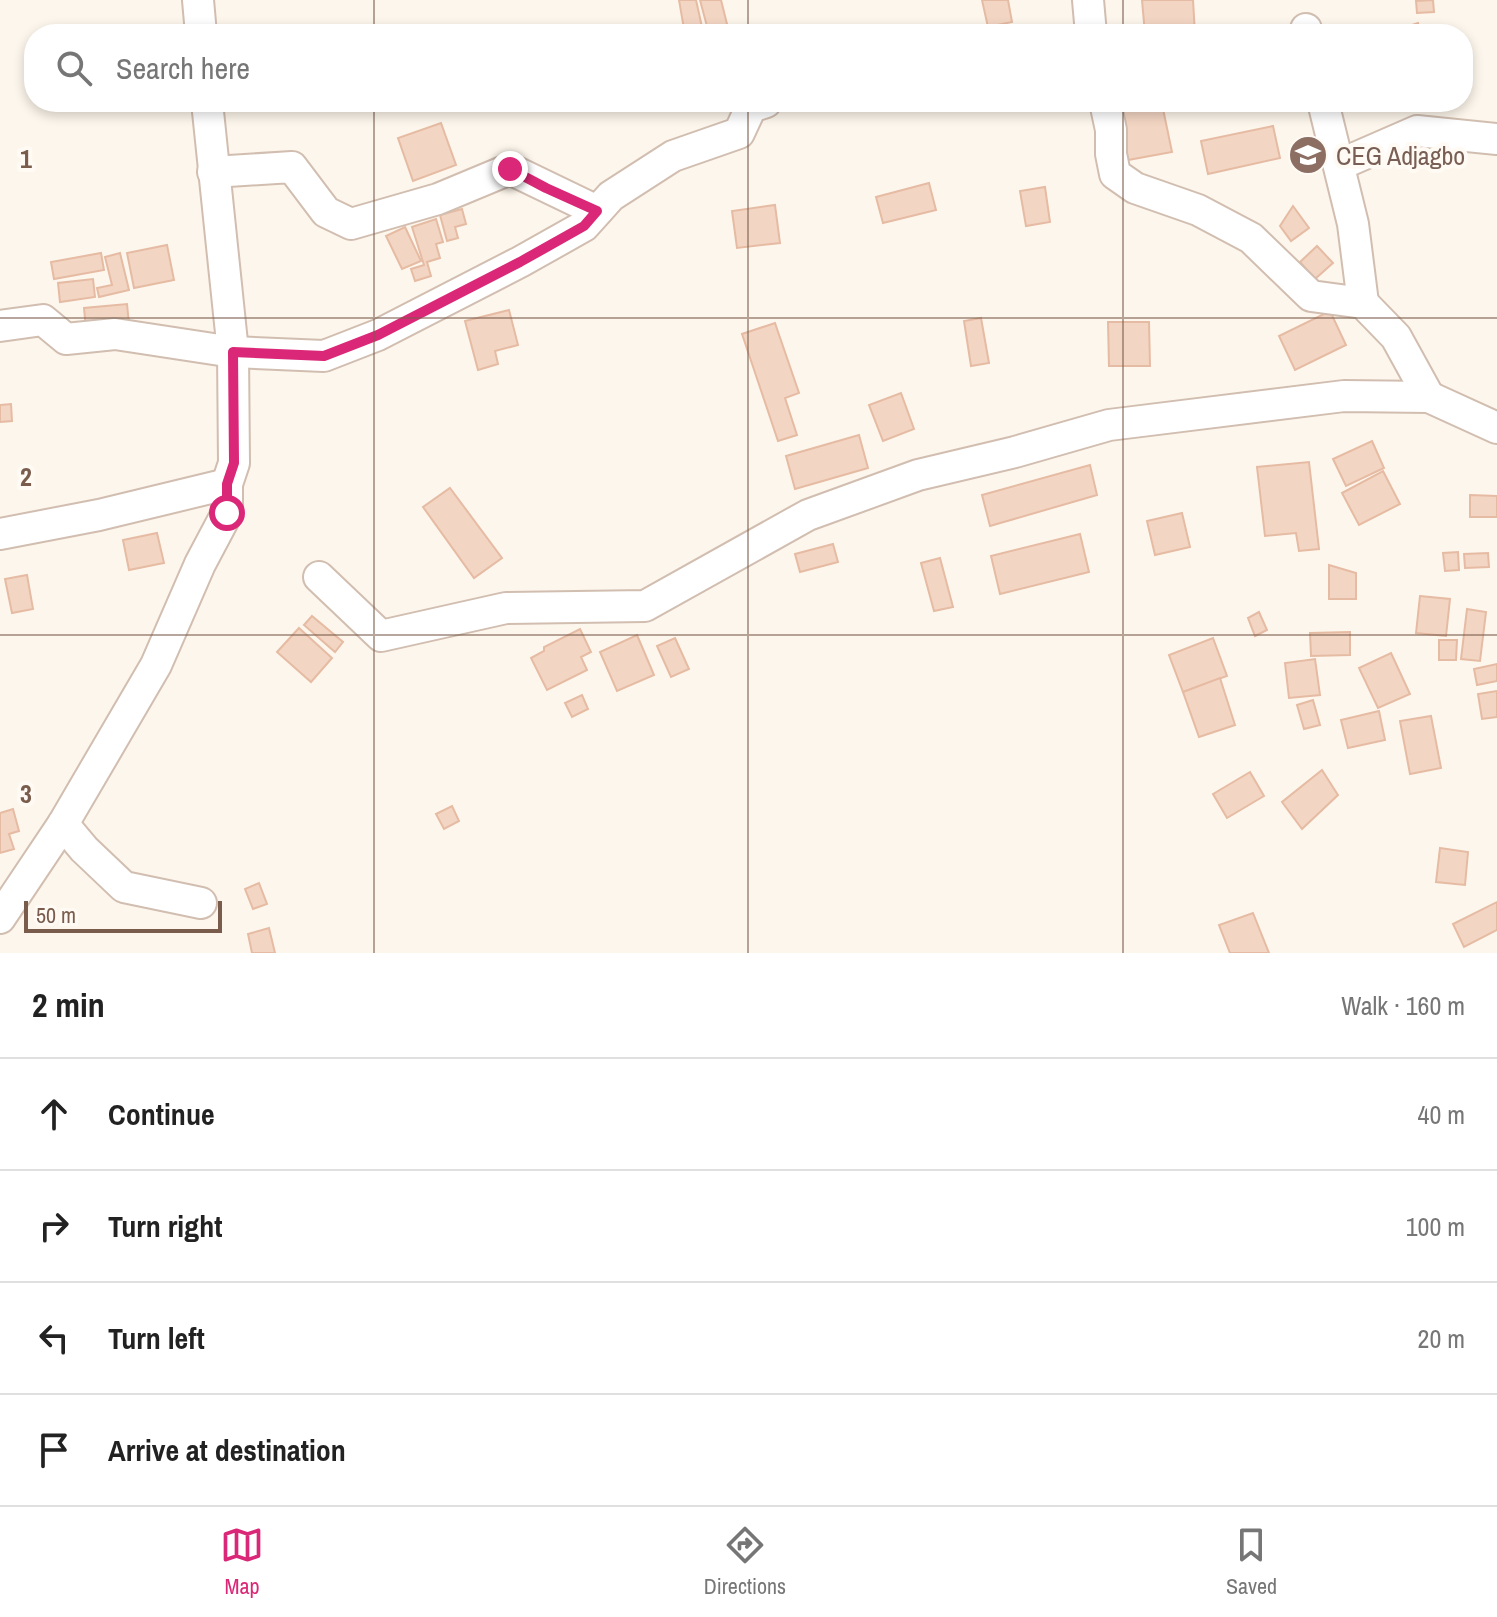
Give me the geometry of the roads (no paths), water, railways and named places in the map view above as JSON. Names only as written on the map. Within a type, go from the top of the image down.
[{"type":"street","points":[[198,0],[200,24]]},
{"type":"street","points":[[1088,0],[1090,24]]},
{"type":"street","points":[[0,918],[63,824],[156,665],[200,564],[227,513],[227,484],[234,463],[233,352],[208,112]]},
{"type":"street","points":[[0,326],[43,320],[66,339],[115,334],[233,352],[324,356],[378,335],[584,226],[611,196],[673,156],[739,133],[749,112]]},
{"type":"street","points":[[1107,112],[1115,174],[1135,188],[1198,210],[1251,238],[1311,296],[1363,303]]},
{"type":"street","points":[[1326,112],[1353,224],[1363,303],[1396,337],[1429,397]]},
{"type":"street","points":[[1339,165],[1417,131],[1497,139]]},
{"type":"street","points":[[213,172],[292,167],[326,212],[351,224],[438,199],[510,169],[597,211]]},
{"type":"street","points":[[319,577],[381,636],[506,608],[645,606],[808,515],[918,475],[1109,425],[1344,396],[1429,397],[1497,428]]},
{"type":"street","points":[[0,534],[99,515],[227,484]]},
{"type":"street","points":[[63,824],[124,887],[201,903]]},
{"type":"place","name":"CEG Adjagbo","points":[[1308,155]]}]
